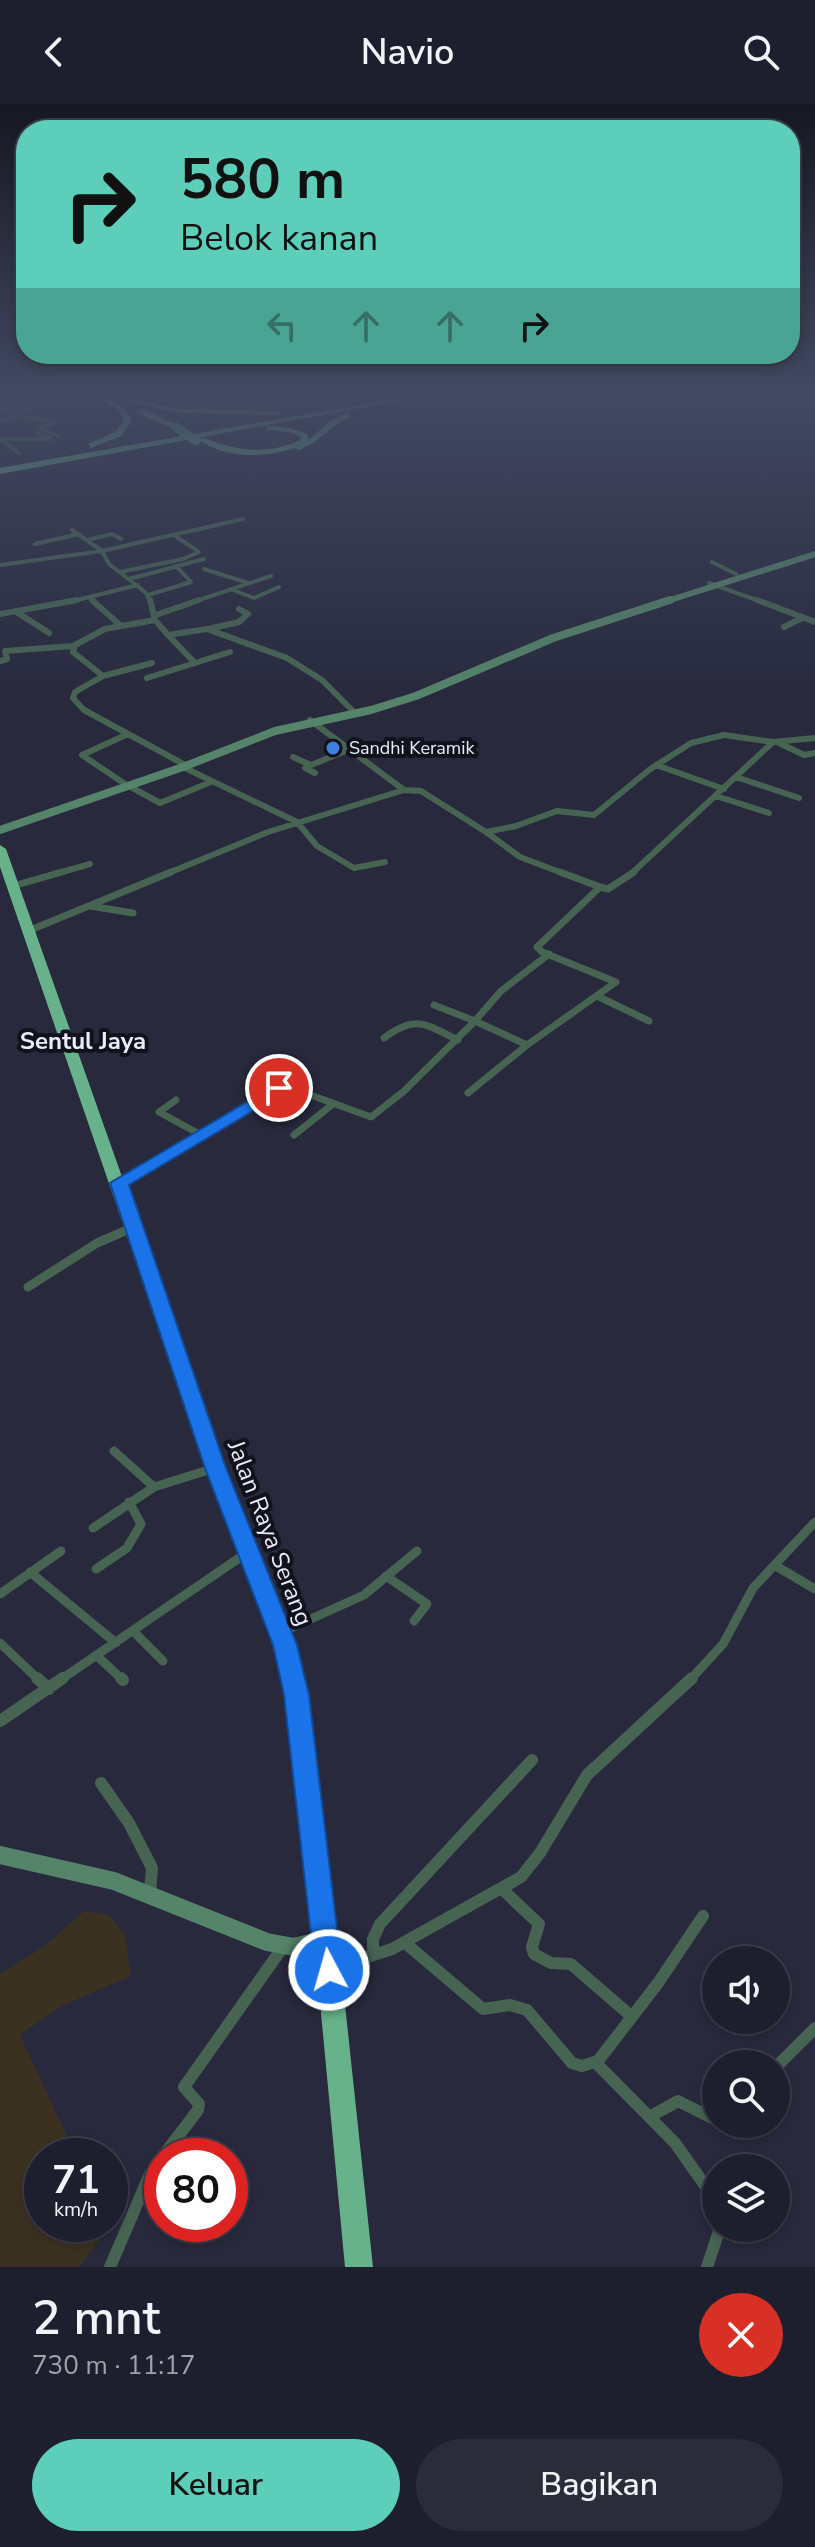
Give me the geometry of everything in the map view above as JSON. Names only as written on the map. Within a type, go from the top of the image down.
[{"type":"highway","name":"Jalan Raya Serang","points":[[0,849],[216,1468],[281,1633],[297,1695],[326,1939],[359,2267]]},
{"type":"street","points":[[0,565],[102,551],[243,519]]},
{"type":"street","points":[[72,530],[102,551],[109,564],[148,595],[156,617],[168,635],[195,663]]},
{"type":"street","points":[[35,544],[79,534]]},
{"type":"street","points":[[87,540],[112,534],[121,539]]},
{"type":"street","points":[[120,572],[183,559],[199,552],[173,535]]},
{"type":"street","points":[[0,828],[184,766],[253,737],[416,696],[553,638],[736,574],[815,552]]},
{"type":"street","points":[[311,721],[420,691],[547,636],[815,552]]},
{"type":"street","points":[[712,562],[736,574]]},
{"type":"street","points":[[129,579],[176,566],[201,563],[249,584]]},
{"type":"street","points":[[148,595],[191,582],[176,566]]},
{"type":"street","points":[[0,661],[7,659],[3,653],[5,651],[73,646],[95,633],[156,617],[271,576]]},
{"type":"street","points":[[712,584],[815,622]]},
{"type":"street","points":[[0,614],[89,598],[138,585]]},
{"type":"street","points":[[233,590],[254,598],[279,587]]},
{"type":"street","points":[[89,598],[121,626]]},
{"type":"street","points":[[168,635],[242,621],[248,614],[239,609]]},
{"type":"street","points":[[15,611],[49,633]]},
{"type":"street","points":[[784,627],[802,618]]},
{"type":"street","points":[[207,629],[300,665],[322,680],[353,711]]},
{"type":"street","points":[[73,646],[73,652],[103,676]]},
{"type":"street","points":[[147,678],[230,652]]},
{"type":"street","points":[[152,663],[103,676],[75,692],[73,698],[84,710],[211,782],[297,822],[317,846],[354,868],[385,862]]},
{"type":"street","points":[[311,721],[404,790]]},
{"type":"street","points":[[128,734],[82,755],[160,803],[211,782]]},
{"type":"street","points":[[486,832],[516,826],[557,811],[594,815],[686,745],[722,735],[774,742],[815,738]]},
{"type":"street","points":[[774,742],[804,755],[815,753]]},
{"type":"street","points":[[28,931],[297,822],[404,790],[421,791],[520,857],[608,889],[625,880],[646,857],[774,742]]},
{"type":"street","points":[[315,773],[305,768],[348,750]]},
{"type":"street","points":[[293,757],[311,765]]},
{"type":"street","points":[[656,765],[724,789]]},
{"type":"street","points":[[736,777],[799,798]]},
{"type":"street","points":[[716,796],[769,813]]},
{"type":"street","points":[[13,886],[90,864]]},
{"type":"street","points":[[468,1093],[616,980],[539,950],[538,944],[600,887]]},
{"type":"street","points":[[89,906],[133,913]]},
{"type":"street","points":[[119,1183],[273,1089],[294,1089],[371,1117],[458,1040],[501,991],[549,954]]},
{"type":"street","points":[[597,996],[649,1021]]},
{"type":"street","points":[[434,1005],[527,1045]]},
{"type":"street","points":[[384,1038],[403,1023],[414,1020],[458,1040]]},
{"type":"street","points":[[176,1100],[159,1112],[201,1135]]},
{"type":"street","points":[[294,1135],[333,1104]]},
{"type":"street","points":[[28,1287],[97,1243],[134,1227]]},
{"type":"street","points":[[114,1451],[154,1487]]},
{"type":"street","points":[[93,1528],[154,1487],[216,1468]]},
{"type":"street","points":[[96,1569],[127,1548],[141,1524],[129,1502]]},
{"type":"street","points":[[329,1970],[404,1942],[503,1890],[536,1862],[580,1783],[690,1680],[723,1644],[753,1588],[815,1522]]},
{"type":"street","points":[[0,1594],[61,1551]]},
{"type":"street","points":[[0,1721],[248,1551]]},
{"type":"street","points":[[281,1633],[364,1595],[417,1551]]},
{"type":"street","points":[[776,1566],[815,1589]]},
{"type":"street","points":[[30,1572],[116,1643]]},
{"type":"street","points":[[386,1576],[427,1604],[414,1621]]},
{"type":"street","points":[[133,1631],[163,1661]]},
{"type":"street","points":[[0,1643],[49,1689]]},
{"type":"street","points":[[97,1656],[123,1680]]},
{"type":"street","points":[[373,1955],[373,1939],[380,1924],[532,1760]]},
{"type":"street","points":[[101,1783],[129,1823],[152,1868],[150,1894]]},
{"type":"street","points":[[0,1855],[95,1877],[150,1894],[196,1916],[283,1946],[301,1946],[326,1939]]},
{"type":"street","points":[[503,1890],[539,1924],[532,1947],[534,1954],[551,1963],[571,1964],[631,2016]]},
{"type":"street","points":[[404,1942],[483,2009],[518,2005],[527,2010],[572,2063],[582,2066],[598,2061],[703,1916]]},
{"type":"street","points":[[177,2138],[198,2110],[199,2104],[184,2087],[283,1946]]},
{"type":"street","points":[[790,2053],[815,2028]]},
{"type":"street","points":[[598,2061],[599,2066],[675,2143],[702,2181]]},
{"type":"street","points":[[651,2116],[669,2101],[679,2100],[702,2112]]},
{"type":"street","points":[[110,2267],[144,2188]]},
{"type":"street","points":[[707,2267],[715,2242]]},
{"type":"shaded area","points":[[84,1911],[109,1915],[125,1935],[131,1976],[61,2006],[20,2035],[68,2138],[24,2138],[24,2242],[98,2242],[80,2267],[0,2267],[0,1974],[45,1946]]},
{"type":"place","name":"Sandhi Keramik","points":[[333,748]]},
{"type":"district","name":"Sentul Jaya","points":[[83,1041]]},
{"type":"route","points":[[279,1088],[119,1183],[216,1468],[285,1645],[297,1695],[329,1970]]}]
